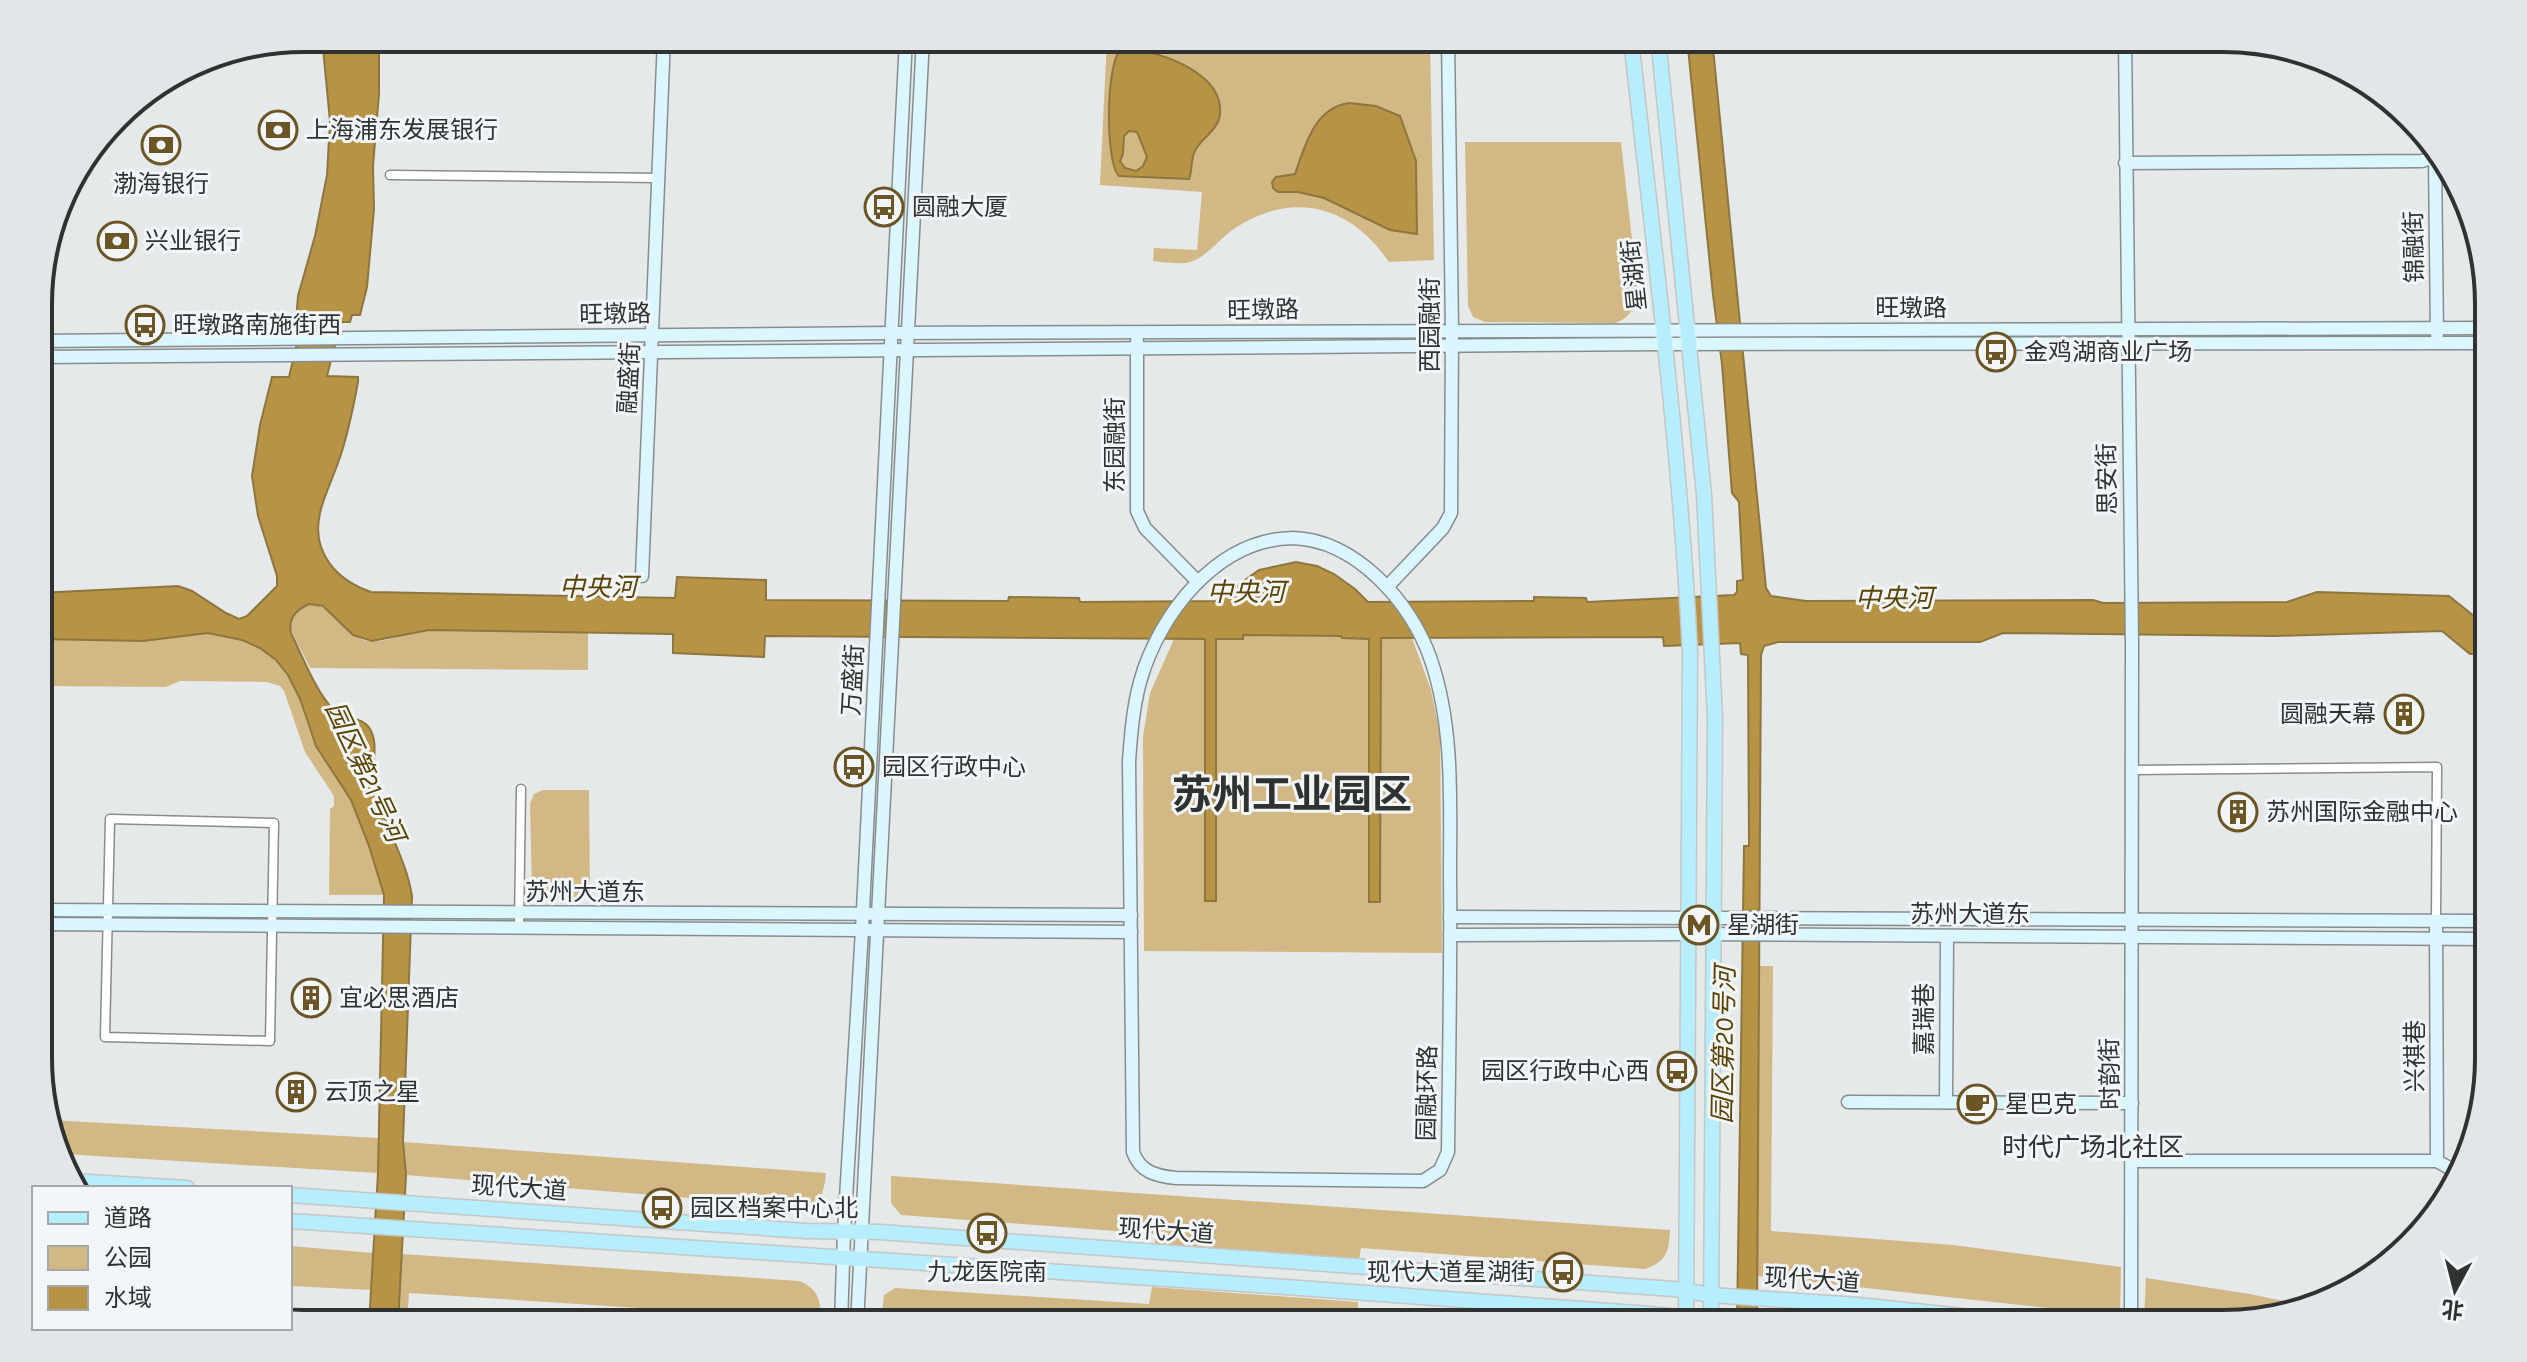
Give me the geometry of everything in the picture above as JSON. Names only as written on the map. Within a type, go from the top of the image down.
[{"type":"main road","name":"融盛街","points":[[642,576],[664,52]]},
{"type":"main road","name":"万盛街","points":[[841,1310],[905,52]]},
{"type":"main road","name":"万盛街","points":[[858,1310],[922,52]]},
{"type":"main road","name":"西园融街","points":[[1387,587],[1443,528],[1451,513],[1448,52]]},
{"type":"main road","name":"星湖街","points":[[1632,52],[1663,337],[1690,652],[1686,1309]]},
{"type":"main road","name":"星湖街","points":[[1659,52],[1704,494],[1716,767],[1711,1309]]},
{"type":"main road","name":"思安街","points":[[2125,52],[2132,644],[2131,920]]},
{"type":"main road","points":[[2125,163],[2429,159]]},
{"type":"main road","name":"锦融街","points":[[2437,343],[2439,174]]},
{"type":"main road","name":"旺墩路","points":[[1690,337],[1711,330],[2475,328]]},
{"type":"main road","name":"旺墩路","points":[[53,341],[1452,330],[1690,337],[1714,344],[2475,343]]},
{"type":"main road","name":"东园融街","points":[[1137,333],[1137,511],[1145,528],[1195,585]]},
{"type":"main road","name":"旺墩路","points":[[53,357],[1452,346],[1663,337]]},
{"type":"main road","name":"园融环路","points":[[1293,538],[1323,543],[1339,550],[1387,587],[1426,645],[1442,702],[1449,750],[1448,1152],[1443,1166],[1434,1176],[1413,1183],[1176,1178],[1154,1174],[1143,1168],[1134,1156],[1132,1146],[1129,820],[1131,734],[1141,679],[1154,645],[1195,585],[1239,550],[1262,541],[1293,538]]},
{"type":"main road","name":"苏州大道东","points":[[52,910],[1131,915]]},
{"type":"main road","name":"苏州大道东","points":[[1450,917],[2475,921]]},
{"type":"main road","name":"时韵街","points":[[2131,920],[2131,1309]]},
{"type":"main road","name":"兴祺巷","points":[[2436,921],[2437,1161]]},
{"type":"main road","name":"苏州大道东","points":[[52,924],[1131,932]]},
{"type":"main road","name":"苏州大道东","points":[[1450,935],[2475,939]]},
{"type":"main road","name":"嘉瑞巷","points":[[1946,1102],[1947,936]]},
{"type":"main road","points":[[1848,1102],[2132,1103]]},
{"type":"main road","points":[[2133,1161],[2437,1161],[2450,1168]]},
{"type":"main road","points":[[85,1182],[154,1186]]},
{"type":"main road","name":"现代大道","points":[[292,1195],[806,1231],[862,1231],[1898,1309]]},
{"type":"main road","name":"现代大道","points":[[292,1221],[843,1260],[916,1262],[1545,1309]]},
{"type":"street","points":[[390,175],[660,178]]},
{"type":"street","points":[[2132,770],[2437,767],[2436,921]]},
{"type":"street","points":[[519,928],[521,789]]},
{"type":"street","points":[[110,819],[274,823],[270,1041],[105,1037],[108,910],[110,819]]},
{"type":"green space","points":[[1106,52],[1430,52],[1434,260],[1389,262],[1357,228],[1320,210],[1300,207],[1257,216],[1235,228],[1202,256],[1190,262],[1153,261],[1154,248],[1197,250],[1202,192],[1100,185]]},
{"type":"green space","points":[[1465,142],[1621,142],[1637,284],[1635,303],[1626,317],[1615,323],[1485,322],[1473,317],[1468,306]]},
{"type":"green space","points":[[309,604],[325,609],[351,633],[367,641],[382,641],[429,630],[588,633],[588,670],[310,668],[289,626],[294,613]]},
{"type":"green space","points":[[208,633],[252,644],[275,659],[290,678],[316,746],[355,809],[384,895],[329,895],[330,809],[334,806],[334,796],[305,752],[280,686],[267,682],[180,681],[166,687],[52,686],[53,639],[143,641]]},
{"type":"green space","points":[[1243,635],[1412,638],[1431,690],[1440,735],[1442,953],[1144,951],[1143,737],[1150,693],[1174,639],[1242,639]]},
{"type":"green space","points":[[543,790],[589,790],[590,898],[541,898],[532,892],[530,804],[534,794]]},
{"type":"green space","points":[[1759,966],[1773,966],[1771,1231],[1953,1245],[2121,1267],[2120,1309],[2057,1309],[1757,1276]]},
{"type":"green space","points":[[60,1121],[379,1138],[378,1173],[71,1154]]},
{"type":"green space","points":[[403,1142],[826,1173],[817,1201],[800,1207],[406,1175]]},
{"type":"green space","points":[[891,1176],[1670,1230],[1670,1238],[1662,1259],[1645,1269],[1361,1248],[1359,1260],[1155,1245],[1155,1234],[901,1215],[891,1203]]},
{"type":"green space","points":[[292,1246],[373,1253],[371,1290],[292,1286]]},
{"type":"green space","points":[[402,1254],[799,1281],[815,1293],[821,1310],[667,1310],[409,1293],[408,1310],[399,1310]]},
{"type":"green space","points":[[2146,1278],[2286,1302],[2240,1309],[2144,1309]]},
{"type":"green space","points":[[1152,1287],[1358,1302],[1358,1309],[882,1310],[884,1295],[895,1288],[1149,1304]]},
{"type":"water","points":[[323,52],[379,52],[374,209],[367,287],[360,315],[352,315],[350,322],[341,322],[327,376],[358,377],[358,382],[345,441],[322,506],[318,527],[319,540],[329,563],[347,580],[371,592],[675,598],[677,577],[766,580],[766,600],[1008,601],[1009,597],[1079,598],[1080,602],[1216,601],[1259,570],[1296,562],[1317,566],[1334,574],[1368,602],[1534,601],[1534,597],[1586,598],[1587,602],[1734,595],[1737,581],[1743,580],[1739,502],[1732,493],[1722,364],[1688,52],[1713,52],[1766,588],[1771,596],[1806,601],[2093,600],[2103,603],[2287,602],[2317,592],[2449,596],[2475,617],[2475,654],[2470,654],[2442,631],[2275,636],[2003,633],[1980,642],[1778,642],[1764,646],[1761,655],[1757,1309],[1737,1309],[1744,846],[1749,846],[1748,655],[1741,654],[1740,643],[1664,646],[1663,637],[1381,638],[1380,902],[1369,902],[1369,639],[1243,635],[1243,639],[1216,639],[1216,901],[1205,901],[1205,639],[765,636],[764,657],[673,653],[673,634],[429,630],[372,641],[353,635],[323,606],[309,604],[294,615],[291,633],[327,702],[337,712],[362,722],[370,729],[375,749],[374,784],[412,896],[403,1142],[406,1175],[399,1310],[370,1310],[378,1173],[384,895],[351,800],[316,746],[288,675],[276,660],[260,648],[242,640],[208,633],[143,641],[53,639],[53,592],[178,586],[239,619],[247,616],[277,586],[277,576],[258,516],[252,476],[272,377],[289,377],[302,322],[296,322],[298,296],[315,236],[327,175],[330,121]]},
{"type":"water","points":[[1119,52],[1160,55],[1190,68],[1212,88],[1219,100],[1219,119],[1194,153],[1189,179],[1119,176],[1114,167],[1109,134],[1115,60]],"holes":[[[1129,131],[1137,132],[1147,157],[1143,166],[1136,171],[1125,168],[1120,161],[1124,136]]]},
{"type":"water","points":[[1349,103],[1376,106],[1400,116],[1416,161],[1417,234],[1390,230],[1324,198],[1298,192],[1278,192],[1273,188],[1272,182],[1276,177],[1295,174],[1307,141],[1319,120],[1337,106]]},
{"type":"place","name":"上海浦东发展银行","points":[[278,130]]},
{"type":"place","name":"渤海银行","points":[[161,145]]},
{"type":"place","name":"圆融大厦","points":[[884,207]]},
{"type":"place","name":"兴业银行","points":[[117,241]]},
{"type":"place","name":"旺墩路南施街西","points":[[145,325]]},
{"type":"place","name":"金鸡湖商业广场","points":[[1996,352]]},
{"type":"place","name":"圆融天幕","points":[[2404,714]]},
{"type":"place","name":"园区行政中心","points":[[854,767]]},
{"type":"place","name":"苏州国际金融中心","points":[[2238,812]]},
{"type":"place","name":"星湖街","points":[[1699,925]]},
{"type":"place","name":"宜必思酒店","points":[[311,998]]},
{"type":"place","name":"园区行政中心西","points":[[1677,1071]]},
{"type":"place","name":"云顶之星","points":[[296,1092]]},
{"type":"place","name":"星巴克","points":[[1977,1104]]},
{"type":"place","name":"园区档案中心北","points":[[662,1208]]},
{"type":"place","name":"九龙医院南","points":[[987,1233]]},
{"type":"place","name":"现代大道星湖街","points":[[1563,1272]]},
{"type":"district","name":"苏州工业园区","points":[[1292,794]]},
{"type":"district","name":"时代广场北社区","points":[[2093,1147]]},
{"type":"water label","name":"中央河","points":[[598,587]]},
{"type":"water label","name":"中央河","points":[[1246,592]]},
{"type":"water label","name":"中央河","points":[[1894,598]]},
{"type":"water label","name":"园区第21号河","points":[[365,772]]},
{"type":"water label","name":"园区第20号河","points":[[1724,1045]]}]
